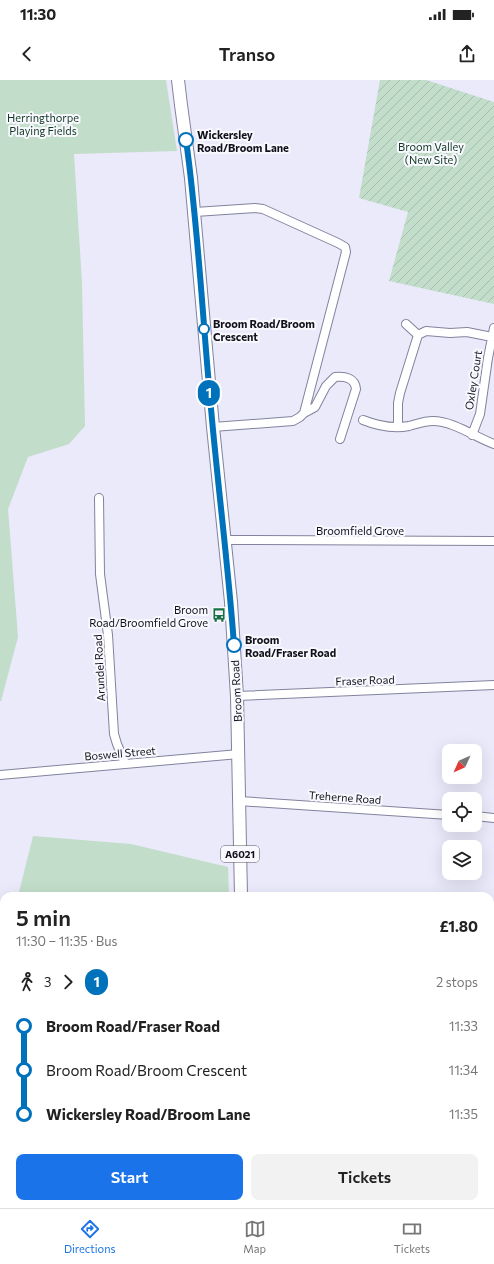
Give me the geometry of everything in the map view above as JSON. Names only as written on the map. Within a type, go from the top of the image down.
[{"type":"main road","name":"Broom Road","points":[[178,80],[195,212],[212,427],[225,540],[237,696],[241,892]]},
{"type":"street","points":[[195,212],[255,208],[263,209],[345,247],[345,259],[304,413]]},
{"type":"street","points":[[406,324],[418,335]]},
{"type":"street","name":"Oxley Court","points":[[472,435],[480,414],[486,369],[494,328]]},
{"type":"street","points":[[398,427],[400,393],[418,335],[426,331],[443,333],[467,332],[492,337]]},
{"type":"street","points":[[212,427],[293,421],[300,418],[304,413],[315,407],[326,386],[335,376],[341,376],[352,380],[356,384],[356,389],[340,439]]},
{"type":"street","points":[[363,420],[386,427],[409,426],[421,422],[443,422],[494,444]]},
{"type":"street","name":"Arundel Road","points":[[99,498],[100,574],[108,635],[114,734],[116,744],[125,763]]},
{"type":"street","name":"Broomfield Grove","points":[[225,540],[494,541]]},
{"type":"street","name":"Fraser Road","points":[[237,696],[494,685]]},
{"type":"street","name":"Boswell Street","points":[[1,775],[239,754]]},
{"type":"street","name":"Treherne Road","points":[[239,801],[442,815]]},
{"type":"street","points":[[482,817],[494,818]]},
{"type":"green space","name":"Herringthorpe Playing Fields","points":[[0,80],[166,80],[177,151],[74,154],[82,283],[85,426],[69,444],[28,457],[8,509],[18,637],[1,701],[0,701]]},
{"type":"green space","name":"Broom Valley (New Site)","points":[[380,80],[426,80],[494,102],[494,304],[389,281],[408,212],[359,198]]},
{"type":"green space","points":[[33,836],[131,844],[228,867],[229,892],[19,892]]},
{"type":"bus line","name":"1","points":[[186,140],[195,212],[212,427],[225,540],[234,645]]},
{"type":"place","name":"Wickersley Road/Broom Lane","points":[[186,140]]},
{"type":"place","name":"Broom Road/Broom Crescent","points":[[204,329]]},
{"type":"place","name":"Broom Road/Broomfield Grove","points":[[219,615]]},
{"type":"place","name":"Broom Road/Fraser Road","points":[[234,645]]}]
